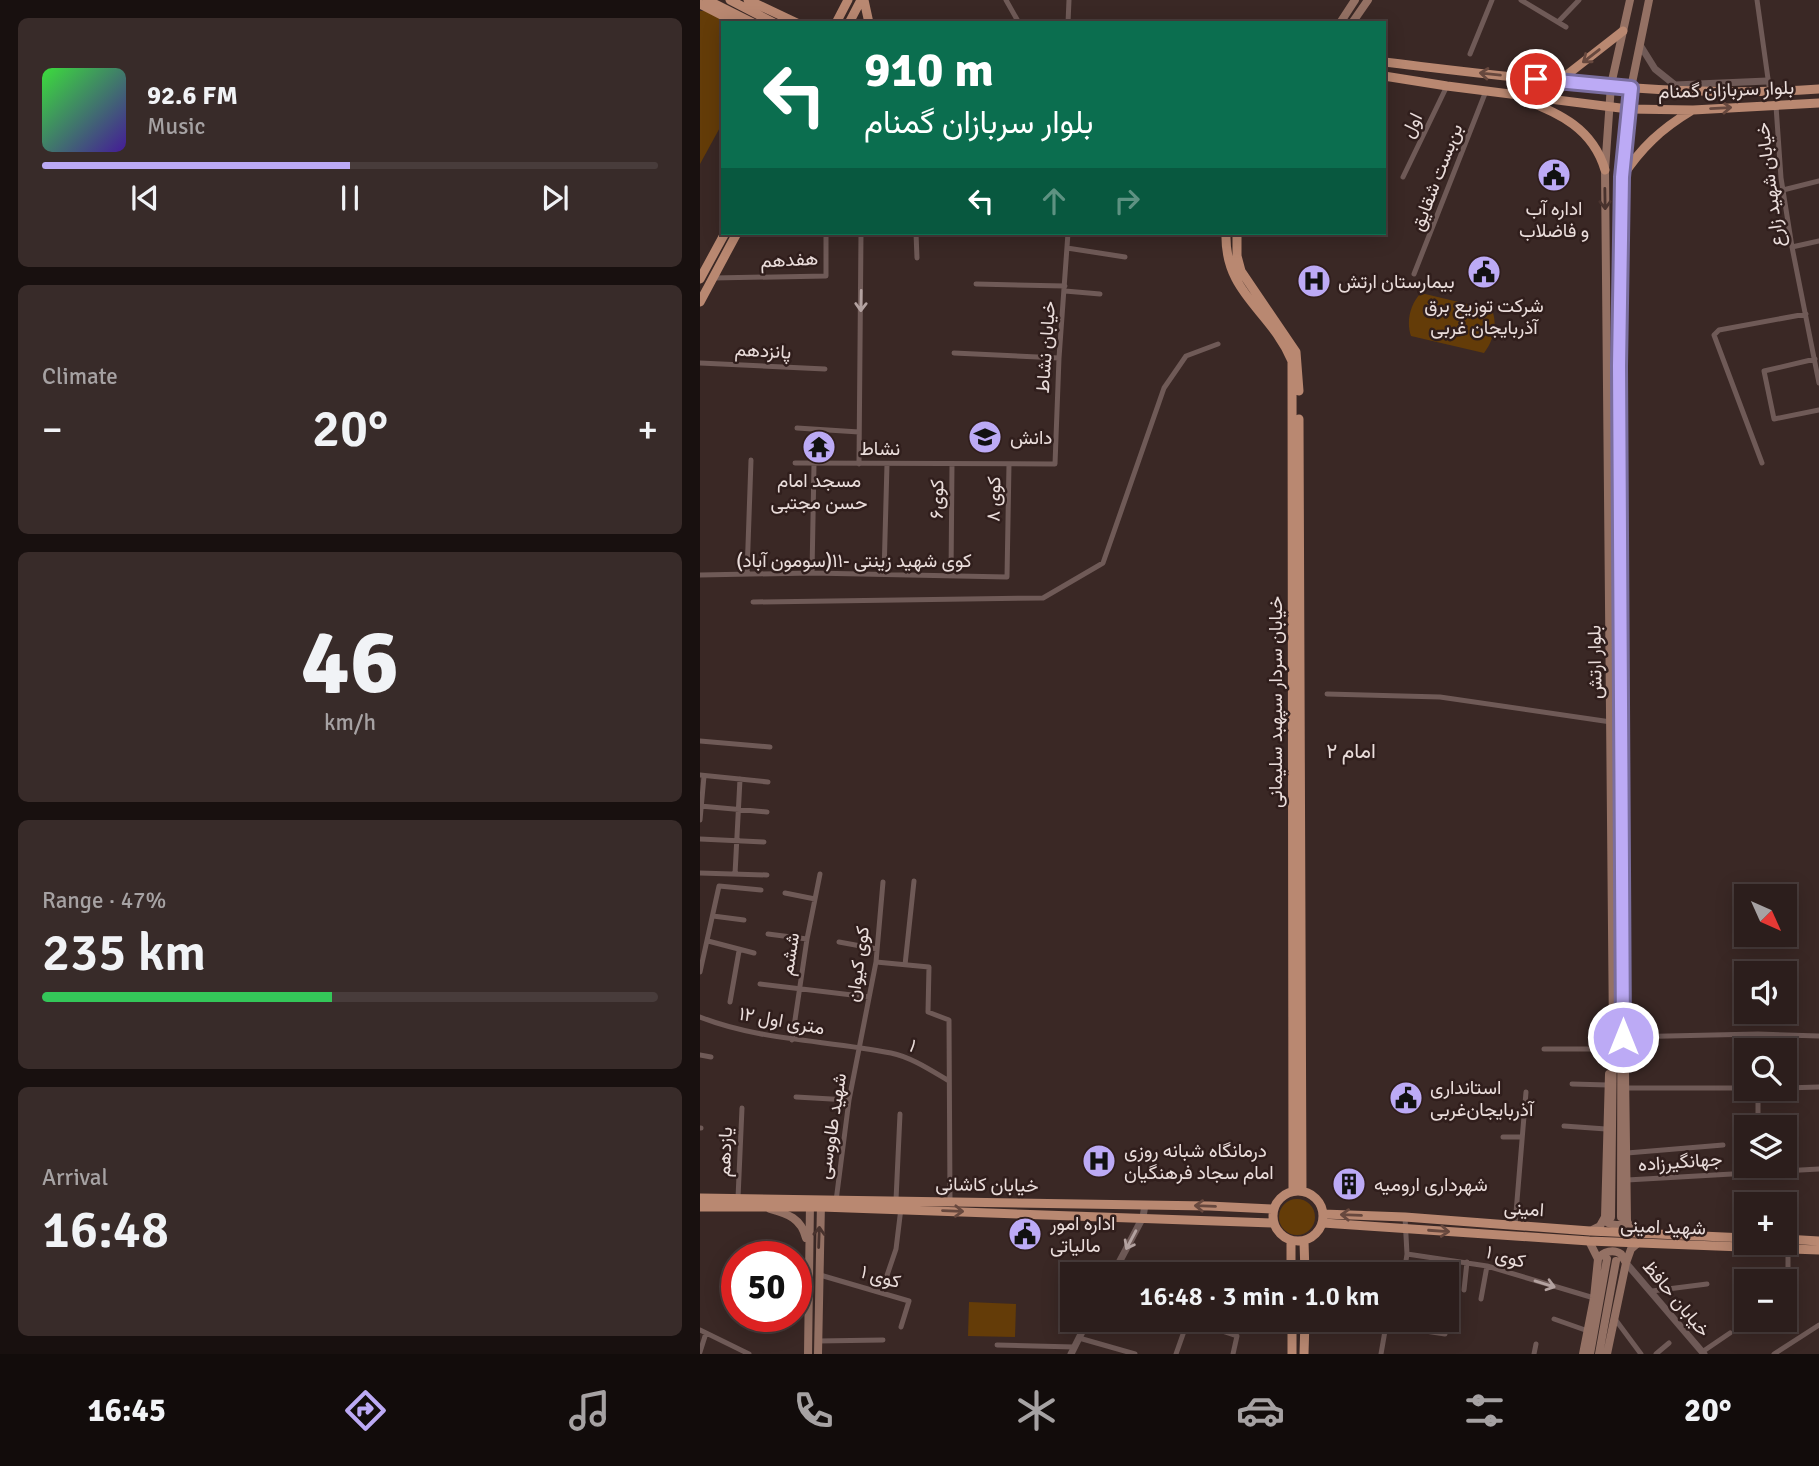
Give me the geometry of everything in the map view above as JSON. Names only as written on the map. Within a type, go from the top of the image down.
[{"type":"main road","points":[[730,0],[770,21]]},
{"type":"main road","points":[[748,0],[793,21]]},
{"type":"main road","points":[[835,21],[848,0]]},
{"type":"main road","points":[[850,21],[862,0]]},
{"type":"main road","points":[[862,0],[868,21]]},
{"type":"main road","points":[[1340,21],[1355,0]]},
{"type":"main road","points":[[1353,21],[1368,0]]},
{"type":"main road","name":"بلوار ارتش","points":[[1624,1219],[1611,722],[1605,170],[1611,85],[1630,0]]},
{"type":"main road","name":"بلوار ارتش","points":[[1608,1217],[1618,1037],[1622,722],[1619,366],[1622,177],[1631,88],[1649,0]]},
{"type":"main road","points":[[702,3],[734,21]]},
{"type":"main road","points":[[702,3],[747,21]]},
{"type":"main road","points":[[1627,12],[1634,22],[1645,18]]},
{"type":"main road","points":[[1559,81],[1623,31]]},
{"type":"main road","name":"بلوار سربازان گمنام","points":[[1386,62],[1689,92],[1770,93],[1819,89]]},
{"type":"main road","name":"بلوار سربازان گمنام","points":[[1386,76],[1628,108],[1693,110],[1819,103]]},
{"type":"main road","points":[[1507,93],[1559,113],[1569,120],[1584,133],[1595,148],[1605,170]]},
{"type":"main road","points":[[1622,177],[1650,140],[1693,110]]},
{"type":"main road","points":[[700,279],[724,235]]},
{"type":"main road","points":[[700,302],[736,235]]},
{"type":"main road","name":"خیابان سردار سپهبد سلیمانی","points":[[1226,235],[1225,250],[1234,279],[1286,345],[1292,360],[1297,1191]]},
{"type":"main road","name":"خیابان سردار سپهبد سلیمانی","points":[[1237,235],[1241,271],[1284,331],[1298,360],[1297,1191]]},
{"type":"main road","points":[[1607,295],[1621,296]]},
{"type":"main road","points":[[1607,366],[1619,366]]},
{"type":"main road","points":[[1611,722],[1622,722]]},
{"type":"main road","points":[[1618,1037],[1626,1088],[1627,1180],[1624,1219],[1621,1225],[1614,1225],[1608,1223],[1606,1129],[1611,1049],[1618,1037]]},
{"type":"main road","points":[[1297,1191],[1315,1197],[1323,1218],[1316,1234],[1304,1241],[1291,1241],[1280,1234],[1273,1223],[1273,1209],[1283,1196],[1297,1191]]},
{"type":"main road","name":"خیابان کاشانی","points":[[700,1198],[836,1204],[950,1201],[1273,1209]]},
{"type":"main road","points":[[809,1241],[815,1203]]},
{"type":"main road","points":[[815,1203],[818,1354]]},
{"type":"main road","name":"خیابان کاشانی","points":[[700,1207],[764,1207],[815,1203]]},
{"type":"main road","points":[[899,1203],[1273,1223]]},
{"type":"main road","points":[[764,1207],[788,1214],[797,1220],[803,1227],[806,1241]]},
{"type":"main road","name":"امینی","points":[[1323,1218],[1405,1217],[1515,1225],[1589,1236]]},
{"type":"main road","points":[[1590,1354],[1607,1259],[1589,1236],[1608,1217]]},
{"type":"main road","name":"امینی","points":[[1323,1218],[1405,1229],[1638,1238]]},
{"type":"main road","points":[[1606,1354],[1626,1263],[1638,1238],[1624,1219]]},
{"type":"main road","name":"شهید امینی","points":[[1638,1238],[1734,1238]]},
{"type":"main road","name":"شهید امینی","points":[[1638,1238],[1734,1242]]},
{"type":"main road","points":[[1291,1241],[1291,1262]]},
{"type":"main road","points":[[1304,1241],[1305,1262]]},
{"type":"main road","name":"شهید امینی","points":[[1797,1243],[1819,1241]]},
{"type":"main road","name":"شهید امینی","points":[[1797,1245],[1819,1250]]},
{"type":"main road","points":[[1599,1354],[1607,1259],[1604,1253],[1613,1251],[1621,1254],[1626,1263]]},
{"type":"main road","points":[[1583,1354],[1594,1298],[1607,1259]]},
{"type":"main road","points":[[812,1316],[818,1315]]},
{"type":"main road","points":[[808,1332],[808,1354]]},
{"type":"main road","points":[[1292,1332],[1292,1354]]},
{"type":"main road","points":[[1304,1354],[1305,1332]]},
{"type":"street","points":[[1006,0],[1018,21]]},
{"type":"street","points":[[1068,21],[1069,0]]},
{"type":"street","points":[[1470,54],[1492,0]]},
{"type":"street","points":[[1558,22],[1578,0]]},
{"type":"street","points":[[1757,0],[1770,93]]},
{"type":"street","points":[[1524,1],[1566,26]]},
{"type":"street","points":[[1640,45],[1655,69],[1689,92]]},
{"type":"street","points":[[1675,85],[1768,81]]},
{"type":"street","name":"اول","points":[[1403,177],[1447,86]]},
{"type":"street","name":"بن‌بست شقایق","points":[[1414,274],[1486,91]]},
{"type":"street","name":"خیابان شهید زارع","points":[[1776,106],[1783,190],[1819,383]]},
{"type":"street","points":[[1783,190],[1819,181]]},
{"type":"street","name":"هفدهم","points":[[713,278],[826,276],[826,235]]},
{"type":"street","points":[[859,464],[862,235]]},
{"type":"street","points":[[916,235],[917,258]]},
{"type":"street","name":"خیابان نشاط","points":[[1055,464],[1068,235]]},
{"type":"street","points":[[1792,247],[1819,241]]},
{"type":"street","points":[[1067,248],[1125,257]]},
{"type":"street","points":[[976,284],[1065,289],[1100,294]]},
{"type":"street","points":[[1762,463],[1714,335],[1719,330],[1806,314]]},
{"type":"street","points":[[1812,344],[1819,342]]},
{"type":"street","points":[[753,601],[1043,598],[1103,563],[1164,388],[1186,356],[1218,344]]},
{"type":"street","points":[[954,353],[1059,358]]},
{"type":"street","points":[[1815,359],[1763,372],[1774,419],[1819,410]]},
{"type":"street","name":"پانزدهم","points":[[700,363],[825,369]]},
{"type":"street","points":[[797,428],[859,432]]},
{"type":"street","points":[[747,574],[751,460]]},
{"type":"street","name":"نشاط","points":[[795,463],[1055,464]]},
{"type":"street","points":[[812,573],[814,464]]},
{"type":"street","points":[[884,575],[887,464]]},
{"type":"street","name":"کوی۶","points":[[951,576],[952,464]]},
{"type":"street","name":"کوی ۸","points":[[1007,577],[1009,464]]},
{"type":"street","name":"کوی شهید زینتی -۱۱(سومون آباد)","points":[[700,575],[812,573],[1007,577]]},
{"type":"street","points":[[1327,694],[1440,696],[1611,722]]},
{"type":"street","points":[[700,741],[770,747]]},
{"type":"street","points":[[700,820],[702,776],[768,782]]},
{"type":"street","points":[[735,874],[740,779]]},
{"type":"street","points":[[701,806],[766,812]]},
{"type":"street","points":[[700,839],[764,842]]},
{"type":"street","points":[[700,873],[767,875]]},
{"type":"street","name":"ششم","points":[[792,1040],[820,874]]},
{"type":"street","points":[[905,965],[914,881]]},
{"type":"street","name":"کوی کیوان","points":[[860,1049],[876,961],[883,882]]},
{"type":"street","points":[[700,972],[719,886],[761,890]]},
{"type":"street","points":[[785,892],[815,899]]},
{"type":"street","points":[[713,916],[744,920]]},
{"type":"street","points":[[768,934],[807,939]]},
{"type":"street","points":[[708,941],[754,953]]},
{"type":"street","points":[[839,942],[877,949]]},
{"type":"street","points":[[730,1002],[739,951]]},
{"type":"street","points":[[876,961],[929,967],[928,1012],[949,1020],[950,1201]]},
{"type":"street","points":[[760,984],[869,997]]},
{"type":"street","name":"۱۲ متری اول","points":[[700,1017],[718,1024],[792,1040],[860,1049]]},
{"type":"street","points":[[1618,1037],[1758,1034],[1819,1036]]},
{"type":"street","name":"۱","points":[[860,1049],[893,1054],[930,1070],[949,1082]]},
{"type":"street","name":"شهید طاووسی","points":[[836,1204],[849,1100],[860,1049]]},
{"type":"street","points":[[1544,1049],[1611,1049]]},
{"type":"street","points":[[700,1055],[711,1057]]},
{"type":"street","points":[[1572,1084],[1608,1085]]},
{"type":"street","points":[[1797,1088],[1819,1087]]},
{"type":"street","points":[[1626,1088],[1734,1089]]},
{"type":"street","points":[[1515,1225],[1526,1092]]},
{"type":"street","points":[[796,1097],[849,1100]]},
{"type":"street","name":"یازدهم","points":[[738,1198],[741,1108]]},
{"type":"street","points":[[881,1293],[896,1249],[900,1114]]},
{"type":"street","points":[[1564,1126],[1606,1129]]},
{"type":"street","points":[[1503,1137],[1522,1137]]},
{"type":"street","points":[[1627,1153],[1723,1145]]},
{"type":"street","name":"جهانگیرزاده","points":[[1797,1169],[1819,1169]]},
{"type":"street","name":"جهانگیرزاده","points":[[1627,1180],[1734,1170]]},
{"type":"street","points":[[1119,1262],[1143,1217],[1145,1205]]},
{"type":"street","points":[[1405,1217],[1406,1262]]},
{"type":"street","name":"کوی ۱","points":[[1407,1254],[1487,1266],[1594,1298]]},
{"type":"street","points":[[1464,1290],[1467,1262]]},
{"type":"street","name":"خیابان حافظ","points":[[1626,1263],[1703,1353]]},
{"type":"street","points":[[1481,1299],[1487,1266]]},
{"type":"street","name":"کوی ۱","points":[[818,1275],[909,1301],[901,1326]]},
{"type":"street","points":[[1652,1291],[1707,1284]]},
{"type":"street","points":[[1614,1316],[1641,1354]]},
{"type":"street","points":[[1554,1319],[1588,1331]]},
{"type":"street","points":[[1774,1354],[1819,1325]]},
{"type":"street","points":[[700,1330],[746,1353]]},
{"type":"street","points":[[997,1345],[1072,1350],[1082,1332]]},
{"type":"street","points":[[1176,1354],[1184,1332]]},
{"type":"street","points":[[1225,1332],[1237,1336],[1233,1354]]},
{"type":"street","points":[[1381,1354],[1385,1332]]},
{"type":"street","points":[[1435,1332],[1445,1334]]},
{"type":"street","points":[[700,1352],[706,1333]]},
{"type":"street","points":[[1703,1353],[1730,1333]]},
{"type":"street","points":[[1079,1338],[1135,1354]]},
{"type":"street","points":[[818,1341],[883,1340]]},
{"type":"street","points":[[1656,1354],[1669,1343]]},
{"type":"street","points":[[1534,1354],[1536,1344]]},
{"type":"shaded area","points":[[700,11],[707,11],[724,21],[721,21],[721,126],[700,164]]},
{"type":"shaded area","points":[[1421,293],[1492,310],[1494,333],[1484,353],[1411,336],[1410,313]]},
{"type":"shaded area","points":[[1297,1199],[1309,1205],[1315,1217],[1309,1229],[1297,1235],[1285,1229],[1279,1217],[1285,1205]]},
{"type":"shaded area","points":[[969,1302],[1016,1304],[1015,1337],[968,1336]]},
{"type":"place","name":"اداره آب و فاضلاب","points":[[1554,175]]},
{"type":"place","name":"شرکت توزیع برق آذربایجان غربی","points":[[1484,272]]},
{"type":"place","name":"بیمارستان ارتش","points":[[1314,281]]},
{"type":"place","name":"دانش","points":[[985,437]]},
{"type":"place","name":"مسجد امام حسن مجتبی","points":[[819,447]]},
{"type":"place","name":"استانداری آذربایجان‌غربی","points":[[1406,1098]]},
{"type":"place","name":"درمانگاه شبانه روزی امام سجاد فرهنگیان","points":[[1099,1161]]},
{"type":"place","name":"شهرداری ارومیه","points":[[1349,1184]]},
{"type":"place","name":"اداره امور مالیاتی","points":[[1025,1234]]},
{"type":"district","name":"امام ۲","points":[[1351,751]]},
{"type":"route","points":[[1536,79],[1631,88],[1622,177],[1619,366],[1623,1037]]}]
